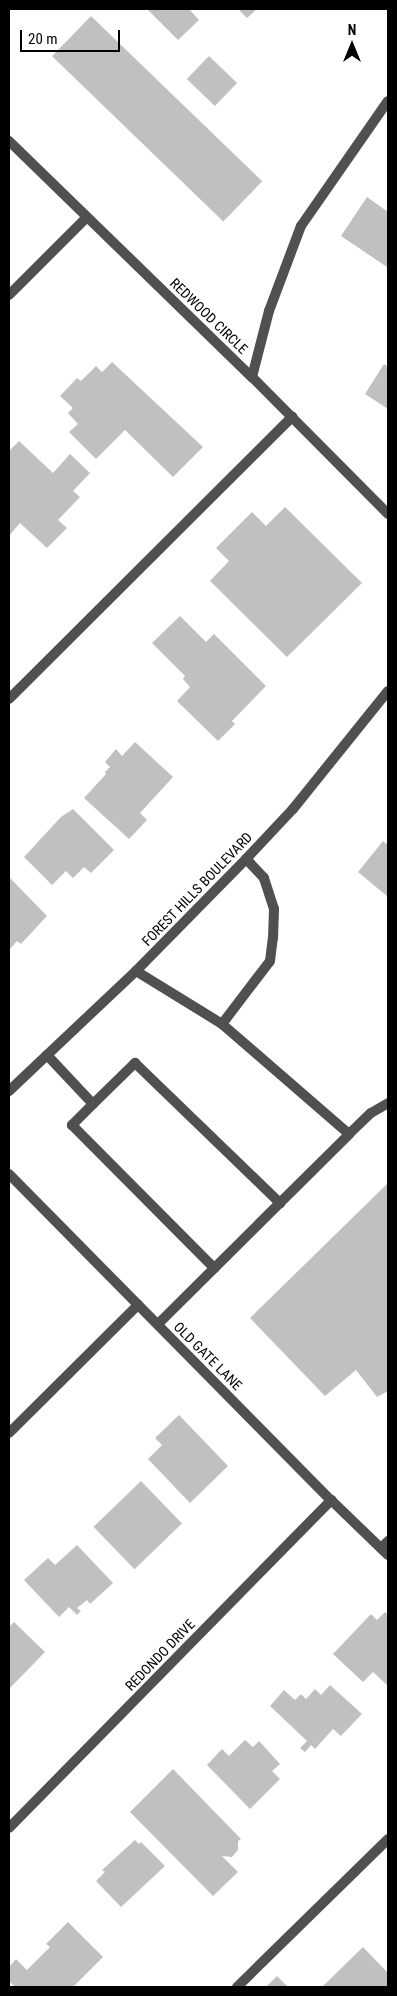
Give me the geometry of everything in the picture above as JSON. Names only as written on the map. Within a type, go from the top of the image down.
[{"type":"street","points":[[252,377],[269,311],[301,226],[388,102]]},
{"type":"street","name":"REDWOOD CIRCLE","points":[[9,141],[252,377],[388,514]]},
{"type":"street","points":[[9,295],[87,217]]},
{"type":"street","points":[[9,699],[292,417]]},
{"type":"street","name":"FOREST HILLS BOULEVARD","points":[[9,1091],[136,971],[246,860],[293,810],[388,691]]},
{"type":"street","points":[[222,1024],[270,961],[274,909],[264,878],[246,860]]},
{"type":"street","points":[[136,971],[222,1024],[349,1134]]},
{"type":"street","points":[[47,1055],[93,1104]]},
{"type":"street","points":[[214,1268],[72,1125],[93,1104],[135,1063],[280,1203]]},
{"type":"street","points":[[158,1324],[349,1134],[371,1113],[388,1103]]},
{"type":"street","name":"OLD GATE LANE","points":[[9,1174],[331,1500],[386,1548]]},
{"type":"street","points":[[9,1433],[138,1305]]},
{"type":"street","name":"REDONDO DRIVE","points":[[9,1828],[331,1500]]},
{"type":"street","points":[[238,1987],[388,1839]]},
{"type":"building","points":[[147,9],[189,9],[199,20],[178,40]]},
{"type":"building","points":[[238,9],[257,9],[247,18]]},
{"type":"building","points":[[91,16],[262,181],[223,222],[52,56]]},
{"type":"building","points":[[209,56],[237,83],[215,106],[187,79]]},
{"type":"building","points":[[367,197],[388,212],[387,267],[341,236]]},
{"type":"building","points":[[112,362],[203,447],[173,477],[125,430],[96,459],[69,432],[78,424],[68,413],[73,408],[60,396],[77,378],[81,381],[96,366],[102,372]]},
{"type":"building","points":[[384,364],[388,367],[388,409],[365,394]]},
{"type":"building","points":[[19,441],[53,473],[70,454],[90,473],[73,491],[80,497],[58,520],[67,528],[47,548],[20,523],[9,536],[9,451]]},
{"type":"building","points":[[285,507],[362,583],[287,657],[210,581],[229,561],[216,548],[252,512],[266,526]]},
{"type":"building","points":[[180,616],[206,642],[214,634],[266,686],[232,721],[235,724],[218,741],[177,701],[190,687],[183,679],[185,676],[152,643]]},
{"type":"building","points":[[135,742],[173,777],[140,813],[147,820],[129,839],[84,798],[106,774],[105,772],[110,767],[105,762],[116,749],[122,756]]},
{"type":"building","points":[[73,809],[114,850],[91,873],[84,867],[73,878],[66,871],[52,885],[24,857],[61,817]]},
{"type":"building","points":[[383,841],[388,845],[388,897],[358,872]]},
{"type":"building","points":[[9,877],[47,916],[21,944],[17,941],[9,950]]},
{"type":"building","points":[[388,1183],[388,1391],[377,1397],[356,1370],[325,1396],[250,1318]]},
{"type":"building","points":[[179,1415],[228,1466],[190,1503],[148,1459],[162,1445],[155,1438]]},
{"type":"building","points":[[141,1481],[182,1523],[135,1569],[94,1527]]},
{"type":"building","points":[[77,1545],[113,1583],[90,1604],[87,1600],[77,1608],[81,1611],[77,1615],[69,1607],[59,1617],[24,1580],[48,1558],[55,1565]]},
{"type":"building","points":[[385,1612],[388,1615],[388,1686],[373,1672],[363,1682],[333,1654],[371,1614],[377,1620]]},
{"type":"building","points":[[14,1622],[45,1652],[9,1689],[9,1627]]},
{"type":"building","points":[[330,1685],[362,1714],[341,1736],[333,1729],[315,1749],[311,1745],[305,1752],[300,1748],[307,1741],[270,1706],[284,1690],[295,1700],[301,1694],[306,1699],[315,1689],[321,1695]]},
{"type":"building","points":[[245,1740],[253,1747],[259,1741],[280,1764],[272,1771],[280,1779],[250,1809],[207,1765],[222,1749],[229,1756]]},
{"type":"building","points":[[173,1769],[241,1839],[238,1841],[238,1850],[232,1857],[222,1856],[238,1872],[213,1896],[130,1812]]},
{"type":"building","points":[[135,1840],[139,1844],[141,1842],[165,1866],[121,1907],[96,1881],[105,1872],[102,1870]]},
{"type":"building","points":[[68,1922],[103,1957],[73,1987],[15,1987],[9,1981],[9,1967],[16,1959],[27,1970],[50,1947],[46,1944]]},
{"type":"building","points":[[363,1947],[388,1973],[388,1987],[322,1987]]},
{"type":"building","points":[[277,1976],[288,1987],[266,1987]]}]
